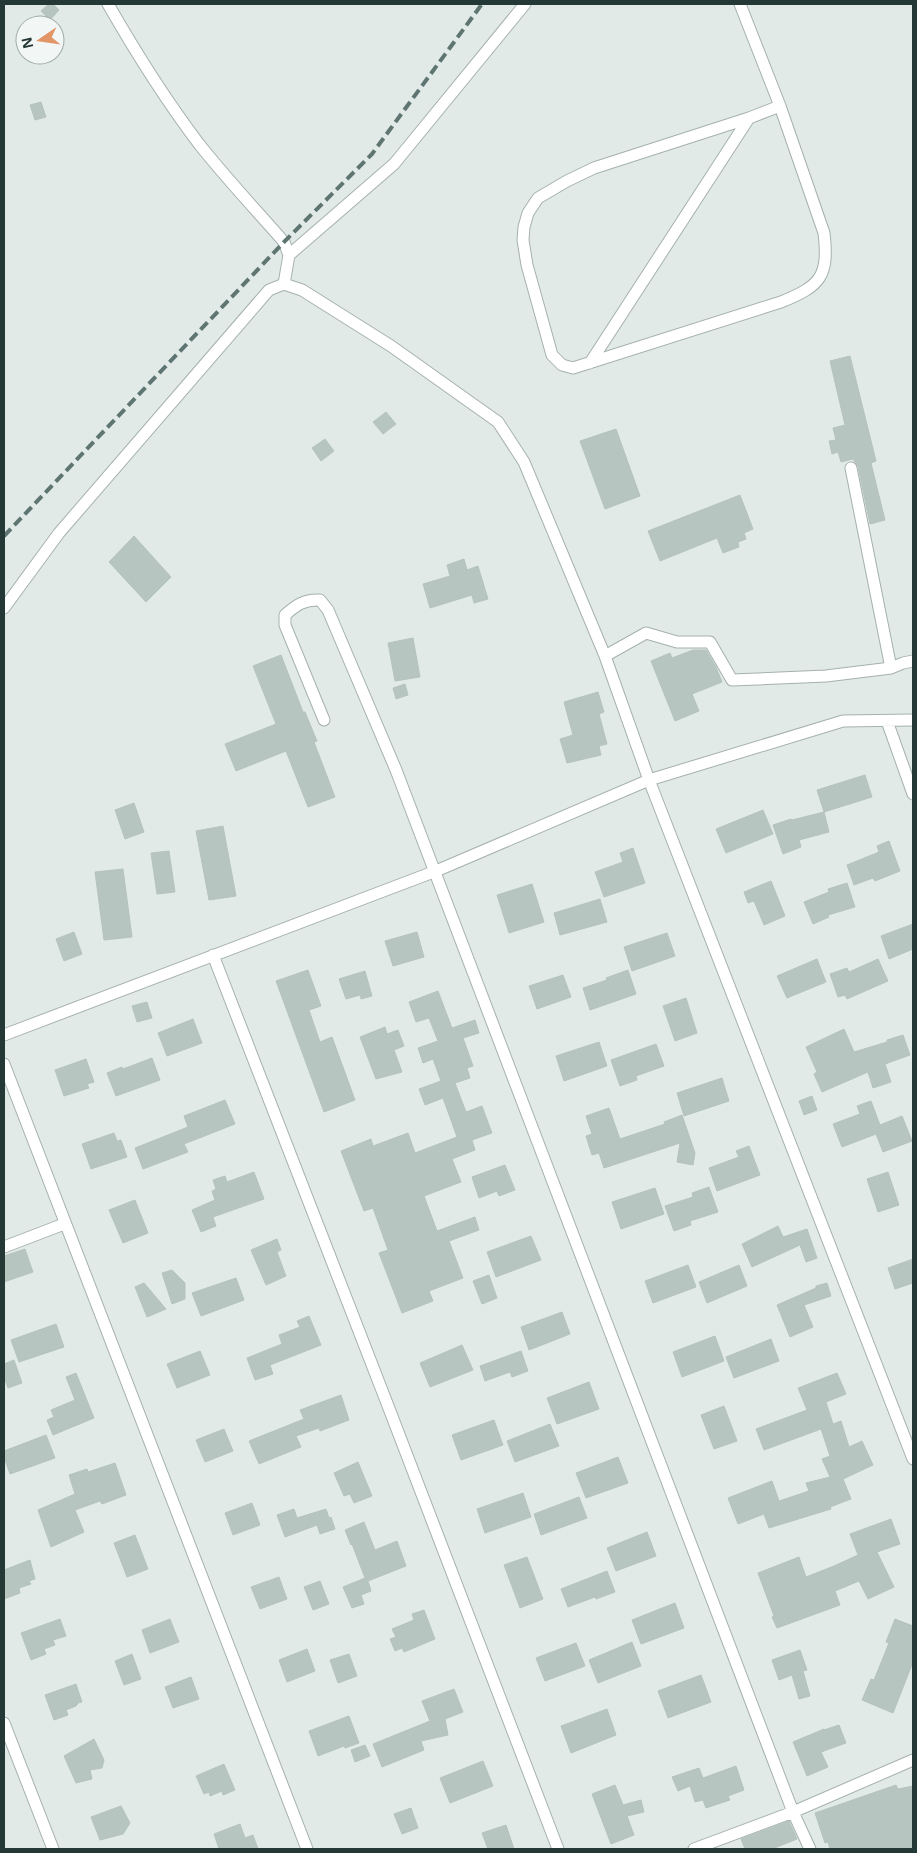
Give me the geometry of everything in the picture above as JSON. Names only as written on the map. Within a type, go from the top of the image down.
[{"type":"street","points":[[108,4],[138,57],[172,107],[214,162],[284,242],[290,255],[284,284]]},
{"type":"street","points":[[290,255],[394,164],[525,4]]},
{"type":"street","points":[[740,4],[780,106],[824,232],[825,268],[816,283],[802,293],[781,302],[573,368],[562,365],[552,355],[545,334],[527,265],[523,240],[524,226],[528,213],[538,198],[594,168],[749,118],[780,106]]},
{"type":"street","points":[[590,363],[749,118]]},
{"type":"street","points":[[4,608],[59,533],[269,290],[284,284],[302,290],[392,346],[498,422],[524,462],[606,656],[649,780],[913,1459]]},
{"type":"street","points":[[851,468],[891,668]]},
{"type":"street","points":[[324,720],[285,626],[285,615],[295,606],[309,600],[320,600],[328,610],[396,770],[793,1812],[810,1849]]},
{"type":"street","points":[[606,656],[646,633],[677,642],[710,642],[732,680],[826,676],[891,668],[913,661]]},
{"type":"street","points":[[4,1035],[436,871],[649,780],[844,721],[913,720]]},
{"type":"street","points":[[887,721],[913,794]]},
{"type":"street","points":[[213,955],[558,1849]]},
{"type":"street","points":[[4,1064],[64,1224],[307,1849]]},
{"type":"street","points":[[4,1247],[64,1224]]},
{"type":"street","points":[[4,1723],[53,1849]]},
{"type":"street","points":[[694,1849],[793,1812],[913,1760]]},
{"type":"building","points":[[49,4],[53,4],[59,10],[54,15],[45,15],[41,11]]},
{"type":"building","points":[[41,102],[46,117],[35,120],[30,105]]},
{"type":"building","points":[[850,356],[876,461],[871,463],[885,520],[870,524],[858,466],[853,459],[841,462],[838,452],[832,454],[829,441],[836,440],[833,428],[845,425],[830,361]]},
{"type":"building","points":[[386,412],[396,424],[383,434],[373,422]]},
{"type":"building","points":[[616,429],[640,496],[605,509],[580,441]]},
{"type":"building","points":[[325,439],[334,451],[321,461],[312,448]]},
{"type":"building","points":[[740,495],[753,529],[744,533],[746,539],[738,542],[739,547],[723,553],[717,538],[660,561],[648,531]]},
{"type":"building","points":[[134,536],[171,577],[146,602],[109,562]]},
{"type":"building","points":[[464,559],[467,570],[478,566],[488,599],[474,603],[472,595],[430,608],[423,584],[450,576],[447,565]]},
{"type":"building","points":[[413,638],[420,677],[395,681],[388,643]]},
{"type":"building","points":[[693,650],[706,650],[722,682],[692,694],[699,711],[675,721],[651,661],[670,653],[672,658]]},
{"type":"building","points":[[281,655],[303,712],[305,712],[317,741],[314,742],[335,797],[308,807],[286,751],[236,771],[225,744],[276,724],[253,666]]},
{"type":"building","points":[[405,684],[408,695],[396,699],[393,688]]},
{"type":"building","points":[[598,692],[604,712],[599,714],[607,744],[599,746],[601,755],[567,763],[560,739],[573,735],[564,702]]},
{"type":"building","points":[[865,775],[872,797],[824,812],[817,790]]},
{"type":"building","points":[[134,803],[144,832],[125,839],[115,810]]},
{"type":"building","points":[[763,810],[773,834],[726,853],[716,829]]},
{"type":"building","points":[[824,812],[829,832],[799,840],[801,847],[783,854],[773,825]]},
{"type":"building","points":[[223,826],[236,896],[209,900],[196,831]]},
{"type":"building","points":[[889,841],[900,871],[875,881],[873,878],[854,885],[847,865],[879,852],[877,846]]},
{"type":"building","points":[[633,848],[645,883],[604,897],[595,872],[623,862],[620,853]]},
{"type":"building","points":[[169,851],[175,892],[157,894],[151,853]]},
{"type":"building","points":[[123,869],[132,937],[104,940],[95,872]]},
{"type":"building","points":[[771,881],[785,916],[764,925],[754,901],[748,903],[744,892]]},
{"type":"building","points":[[847,883],[855,907],[828,915],[829,917],[813,924],[804,902],[829,892],[828,889]]},
{"type":"building","points":[[532,884],[544,922],[509,933],[497,895]]},
{"type":"building","points":[[600,899],[607,922],[560,935],[554,913]]},
{"type":"building","points":[[913,924],[913,949],[889,959],[881,936]]},
{"type":"building","points":[[74,932],[82,954],[64,961],[56,939]]},
{"type":"building","points":[[417,932],[424,957],[393,966],[385,941]]},
{"type":"building","points":[[667,933],[675,956],[632,971],[624,947]]},
{"type":"building","points":[[817,959],[826,982],[787,998],[777,976]]},
{"type":"building","points":[[878,959],[888,981],[847,999],[845,995],[838,997],[830,974],[847,968],[849,972]]},
{"type":"building","points":[[308,970],[321,1006],[309,1010],[320,1042],[332,1037],[355,1100],[324,1112],[276,981]]},
{"type":"building","points":[[628,970],[636,994],[590,1010],[583,988]]},
{"type":"building","points":[[365,971],[372,996],[361,999],[360,995],[346,999],[339,979]]},
{"type":"building","points":[[563,975],[571,997],[537,1009],[529,986]]},
{"type":"building","points":[[438,991],[452,1028],[475,1020],[479,1033],[463,1038],[473,1066],[467,1068],[470,1078],[455,1083],[466,1112],[482,1106],[492,1133],[472,1140],[475,1150],[452,1159],[461,1182],[424,1196],[437,1231],[475,1217],[479,1230],[449,1241],[463,1278],[429,1291],[433,1301],[402,1313],[379,1253],[388,1250],[373,1208],[364,1211],[341,1151],[371,1139],[373,1146],[408,1133],[415,1153],[457,1137],[443,1098],[425,1105],[419,1089],[441,1081],[433,1059],[423,1063],[418,1048],[438,1041],[429,1018],[416,1022],[409,1002]]},
{"type":"building","points":[[686,998],[697,1033],[675,1041],[663,1006]]},
{"type":"building","points":[[147,1002],[152,1018],[137,1022],[132,1006]]},
{"type":"building","points":[[193,1019],[202,1043],[167,1056],[158,1033]]},
{"type":"building","points":[[385,1027],[387,1034],[398,1030],[404,1046],[394,1050],[402,1072],[376,1079],[360,1037]]},
{"type":"building","points":[[844,1029],[854,1052],[903,1035],[910,1055],[885,1064],[891,1082],[873,1088],[868,1072],[822,1092],[814,1074],[817,1072],[806,1047]]},
{"type":"building","points":[[599,1042],[607,1066],[564,1081],[556,1056]]},
{"type":"building","points":[[656,1044],[664,1066],[636,1076],[637,1080],[620,1086],[611,1060]]},
{"type":"building","points":[[152,1058],[160,1080],[116,1096],[107,1073]]},
{"type":"building","points":[[86,1059],[94,1082],[87,1084],[89,1088],[64,1096],[55,1070]]},
{"type":"building","points":[[722,1078],[729,1101],[684,1116],[677,1093]]},
{"type":"building","points":[[812,1096],[817,1110],[804,1115],[799,1101]]},
{"type":"building","points":[[225,1100],[235,1124],[184,1144],[188,1152],[143,1169],[135,1148],[188,1127],[184,1116]]},
{"type":"building","points":[[871,1101],[880,1125],[902,1116],[912,1141],[883,1152],[876,1134],[842,1147],[833,1124],[860,1114],[857,1106]]},
{"type":"building","points":[[609,1108],[620,1139],[665,1124],[664,1122],[682,1115],[695,1153],[693,1165],[677,1162],[680,1143],[604,1168],[599,1153],[592,1155],[586,1136],[592,1134],[586,1116]]},
{"type":"building","points":[[114,1133],[117,1141],[121,1140],[127,1157],[91,1169],[82,1144]]},
{"type":"building","points":[[749,1146],[760,1175],[717,1191],[709,1168],[739,1157],[736,1151]]},
{"type":"building","points":[[505,1165],[515,1190],[499,1196],[497,1191],[479,1198],[472,1177]]},
{"type":"building","points":[[254,1172],[264,1199],[213,1217],[216,1226],[201,1232],[192,1210],[215,1200],[212,1191],[216,1189],[213,1180],[225,1176],[227,1182]]},
{"type":"building","points":[[888,1172],[899,1205],[878,1212],[867,1179]]},
{"type":"building","points":[[709,1187],[718,1212],[690,1221],[691,1225],[674,1231],[665,1206],[693,1197],[692,1193]]},
{"type":"building","points":[[655,1188],[664,1214],[621,1229],[612,1202]]},
{"type":"building","points":[[135,1200],[148,1233],[123,1243],[109,1210]]},
{"type":"building","points":[[778,1226],[783,1237],[807,1229],[817,1258],[806,1262],[800,1245],[752,1267],[742,1244]]},
{"type":"building","points":[[531,1236],[541,1260],[496,1277],[487,1252]]},
{"type":"building","points":[[277,1239],[281,1250],[277,1252],[286,1276],[266,1285],[251,1250]]},
{"type":"building","points":[[25,1249],[33,1272],[4,1282],[4,1256]]},
{"type":"building","points":[[913,1259],[913,1283],[895,1289],[888,1268]]},
{"type":"building","points":[[688,1265],[696,1287],[653,1303],[645,1281]]},
{"type":"building","points":[[739,1265],[747,1286],[707,1303],[699,1282]]},
{"type":"building","points":[[172,1270],[185,1283],[185,1299],[172,1304],[162,1273]]},
{"type":"building","points":[[489,1275],[497,1298],[482,1304],[473,1281]]},
{"type":"building","points":[[236,1278],[244,1300],[201,1316],[192,1293]]},
{"type":"building","points":[[144,1283],[166,1309],[147,1317],[135,1287]]},
{"type":"building","points":[[827,1283],[831,1296],[804,1305],[813,1327],[790,1337],[777,1305],[816,1288],[816,1286]]},
{"type":"building","points":[[562,1312],[570,1334],[529,1350],[521,1327]]},
{"type":"building","points":[[309,1316],[321,1345],[270,1365],[273,1374],[255,1380],[247,1358],[282,1344],[279,1335],[300,1327],[297,1321]]},
{"type":"building","points":[[56,1324],[64,1347],[19,1362],[11,1340]]},
{"type":"building","points":[[715,1336],[724,1361],[682,1377],[673,1352]]},
{"type":"building","points":[[771,1339],[779,1361],[734,1378],[726,1357]]},
{"type":"building","points":[[462,1345],[473,1370],[430,1387],[420,1363]]},
{"type":"building","points":[[200,1351],[210,1375],[177,1388],[167,1364]]},
{"type":"building","points":[[521,1351],[528,1371],[512,1377],[510,1372],[485,1381],[480,1366]]},
{"type":"building","points":[[14,1360],[22,1383],[8,1388],[4,1377],[4,1364]]},
{"type":"building","points":[[76,1373],[94,1418],[53,1435],[47,1420],[54,1417],[51,1410],[75,1400],[66,1377]]},
{"type":"building","points":[[837,1373],[846,1394],[826,1402],[833,1424],[841,1421],[849,1447],[862,1441],[873,1465],[843,1479],[851,1499],[830,1507],[831,1509],[769,1528],[764,1514],[738,1524],[728,1498],[772,1481],[779,1501],[809,1491],[806,1483],[830,1477],[822,1459],[830,1456],[821,1429],[764,1450],[756,1429],[807,1410],[798,1388]]},
{"type":"building","points":[[589,1382],[599,1409],[557,1424],[547,1398]]},
{"type":"building","points":[[341,1395],[349,1420],[320,1431],[319,1428],[296,1436],[301,1447],[259,1464],[249,1441],[304,1419],[300,1410]]},
{"type":"building","points":[[724,1406],[737,1441],[714,1449],[701,1415]]},
{"type":"building","points":[[494,1420],[503,1445],[461,1460],[452,1435]]},
{"type":"building","points":[[550,1424],[559,1446],[515,1462],[507,1441]]},
{"type":"building","points":[[224,1429],[233,1451],[205,1462],[196,1440]]},
{"type":"building","points":[[46,1435],[55,1458],[10,1474],[4,1457],[4,1451]]},
{"type":"building","points":[[618,1457],[628,1483],[586,1498],[576,1473]]},
{"type":"building","points":[[358,1462],[372,1496],[354,1503],[350,1494],[344,1496],[334,1473]]},
{"type":"building","points":[[115,1463],[126,1495],[102,1504],[100,1501],[75,1510],[84,1532],[51,1547],[38,1510],[75,1494],[69,1475],[87,1469],[88,1472]]},
{"type":"building","points":[[523,1493],[531,1517],[485,1533],[477,1509]]},
{"type":"building","points":[[579,1497],[587,1518],[541,1535],[534,1514]]},
{"type":"building","points":[[252,1503],[260,1525],[233,1535],[225,1513]]},
{"type":"building","points":[[294,1509],[297,1518],[326,1509],[335,1529],[320,1534],[317,1525],[285,1537],[277,1515]]},
{"type":"building","points":[[891,1519],[900,1544],[877,1552],[894,1587],[868,1599],[859,1581],[835,1591],[840,1605],[777,1628],[758,1573],[799,1557],[806,1577],[834,1566],[858,1555],[850,1534]]},
{"type":"building","points":[[364,1522],[375,1550],[397,1541],[406,1566],[368,1581],[371,1591],[361,1595],[364,1604],[352,1608],[343,1587],[365,1578],[345,1530]]},
{"type":"building","points":[[647,1532],[656,1556],[616,1571],[607,1548]]},
{"type":"building","points":[[135,1535],[148,1569],[127,1577],[114,1543]]},
{"type":"building","points":[[527,1557],[543,1599],[520,1608],[504,1565]]},
{"type":"building","points":[[30,1560],[35,1579],[29,1581],[31,1584],[19,1588],[20,1593],[4,1599],[4,1570]]},
{"type":"building","points":[[607,1571],[615,1592],[568,1607],[561,1589]]},
{"type":"building","points":[[279,1577],[287,1599],[260,1609],[251,1587]]},
{"type":"building","points":[[320,1581],[329,1604],[313,1610],[304,1587]]},
{"type":"building","points":[[675,1603],[684,1628],[641,1644],[632,1620]]},
{"type":"building","points":[[424,1610],[435,1639],[404,1652],[402,1648],[395,1651],[390,1639],[396,1637],[392,1629],[414,1620],[412,1614]]},
{"type":"building","points":[[60,1619],[66,1636],[53,1640],[55,1645],[44,1649],[46,1654],[31,1660],[21,1633]]},
{"type":"building","points":[[170,1619],[179,1642],[150,1653],[142,1630]]},
{"type":"building","points":[[895,1619],[913,1626],[913,1662],[893,1713],[862,1700],[871,1679],[874,1680],[889,1643],[886,1642]]},
{"type":"building","points":[[632,1642],[641,1666],[598,1683],[589,1660]]},
{"type":"building","points":[[576,1643],[585,1666],[545,1681],[536,1658]]},
{"type":"building","points":[[307,1649],[315,1671],[287,1682],[279,1660]]},
{"type":"building","points":[[800,1650],[807,1670],[803,1671],[810,1696],[799,1699],[792,1675],[779,1680],[772,1660]]},
{"type":"building","points":[[132,1654],[141,1679],[124,1685],[115,1661]]},
{"type":"building","points":[[349,1654],[357,1676],[338,1683],[330,1660]]},
{"type":"building","points":[[701,1675],[711,1702],[668,1718],[658,1691]]},
{"type":"building","points":[[191,1677],[199,1699],[173,1708],[165,1687]]},
{"type":"building","points":[[76,1684],[82,1702],[66,1710],[68,1715],[54,1720],[45,1695]]},
{"type":"building","points":[[454,1689],[463,1712],[445,1719],[448,1735],[421,1741],[424,1750],[382,1767],[373,1744],[430,1721],[422,1701]]},
{"type":"building","points":[[607,1709],[616,1735],[571,1753],[561,1726]]},
{"type":"building","points":[[349,1716],[359,1743],[345,1748],[344,1746],[318,1756],[309,1731]]},
{"type":"building","points":[[839,1725],[846,1743],[821,1752],[828,1767],[807,1776],[793,1742]]},
{"type":"building","points":[[94,1739],[104,1760],[102,1768],[90,1770],[92,1779],[76,1783],[64,1756]]},
{"type":"building","points":[[365,1745],[370,1756],[355,1762],[351,1750]]},
{"type":"building","points":[[483,1761],[493,1786],[450,1803],[440,1778]]},
{"type":"building","points":[[224,1764],[235,1790],[223,1795],[222,1791],[210,1796],[209,1792],[204,1794],[196,1776]]},
{"type":"building","points":[[736,1766],[744,1790],[728,1796],[730,1800],[706,1808],[703,1800],[695,1802],[690,1786],[678,1791],[672,1777],[699,1768],[703,1778]]},
{"type":"building","points":[[615,1785],[623,1805],[641,1800],[644,1812],[627,1816],[634,1835],[611,1844],[592,1794]]},
{"type":"building","points":[[896,1785],[898,1789],[913,1786],[913,1849],[830,1849],[828,1842],[825,1843],[815,1813]]},
{"type":"building","points":[[121,1806],[130,1823],[123,1834],[100,1840],[91,1817]]},
{"type":"building","points":[[411,1808],[418,1828],[402,1834],[394,1814]]},
{"type":"building","points":[[789,1821],[797,1839],[772,1849],[745,1849],[741,1839]]},
{"type":"building","points":[[240,1824],[245,1838],[253,1835],[258,1849],[219,1849],[214,1834]]},
{"type":"building","points":[[506,1825],[514,1849],[488,1849],[482,1833]]},
{"type":"railway","points":[[4,536],[284,242],[372,154],[482,4]]}]
